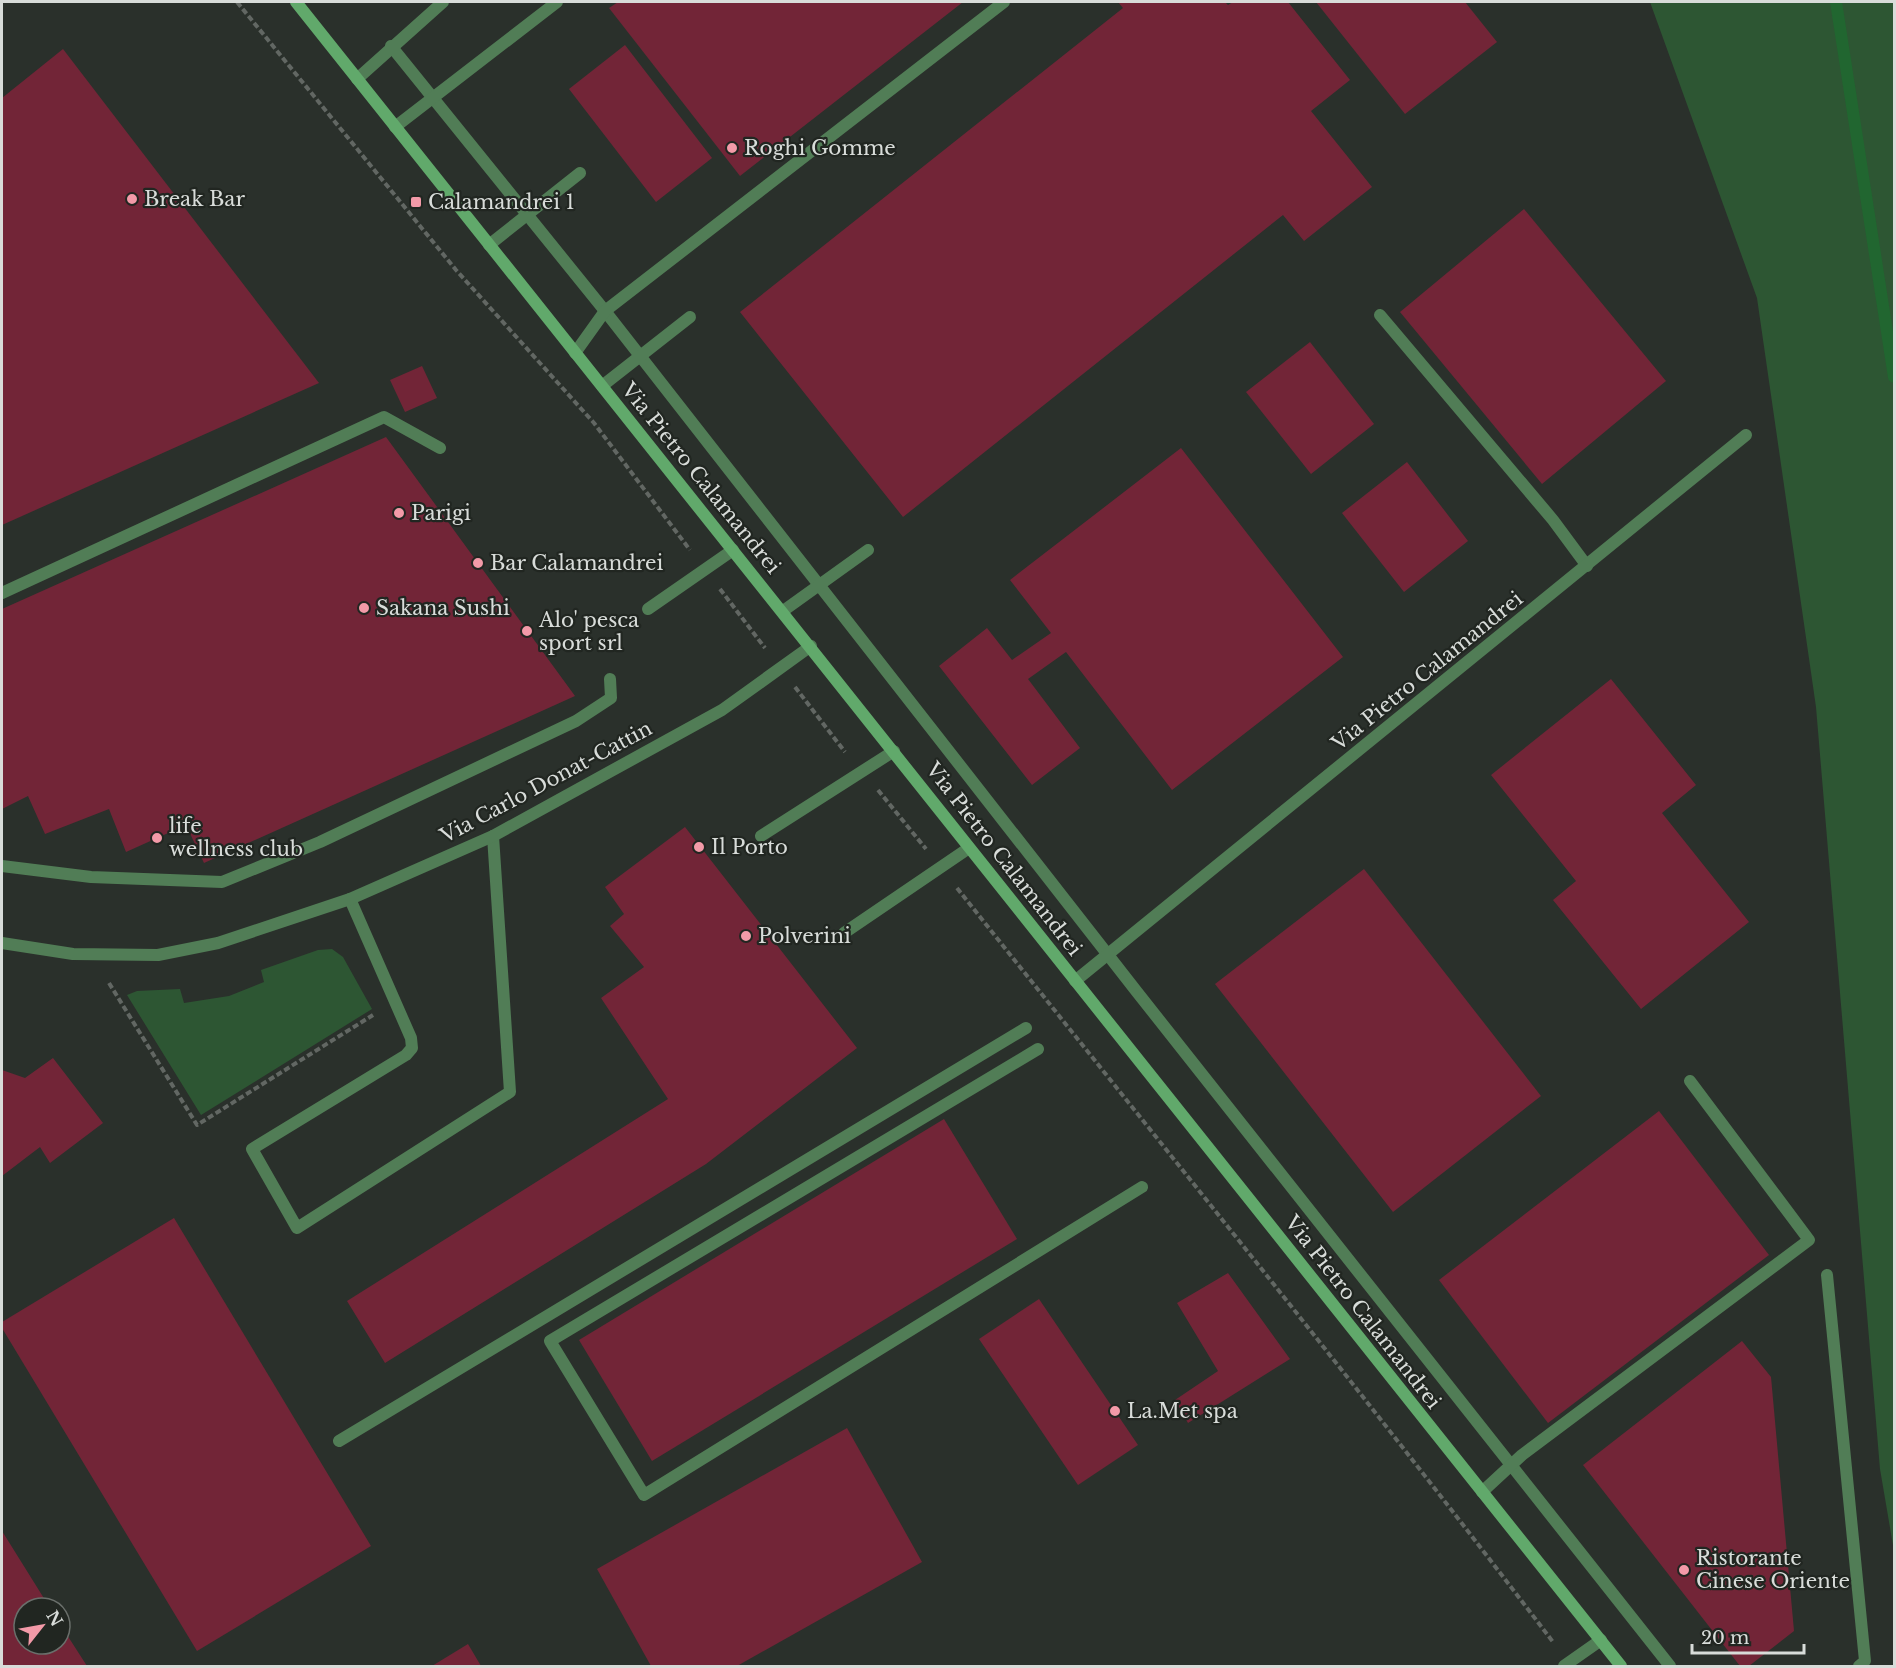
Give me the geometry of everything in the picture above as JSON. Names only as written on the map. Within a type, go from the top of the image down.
[{"type":"main road","name":"Via Pietro Calamandrei","points":[[296,2],[1621,1666]]},
{"type":"street","points":[[357,78],[443,2]]},
{"type":"street","points":[[396,128],[557,2]]},
{"type":"street","points":[[575,352],[605,311],[1004,2]]},
{"type":"street","points":[[391,46],[605,311],[1108,955],[1670,1666]]},
{"type":"street","points":[[489,245],[580,173]]},
{"type":"street","points":[[1380,315],[1553,520],[1587,566]]},
{"type":"street","points":[[602,386],[690,317]]},
{"type":"street","points":[[2,593],[384,417],[440,448]]},
{"type":"street","name":"Via Pietro Calamandrei","points":[[1075,981],[1746,435]]},
{"type":"street","points":[[648,609],[733,550]]},
{"type":"street","points":[[783,611],[868,550]]},
{"type":"street","name":"Via Carlo Donat-Cattin","points":[[2,943],[74,954],[158,956],[219,944],[350,899],[493,836],[722,710],[811,646]]},
{"type":"street","points":[[2,866],[91,877],[222,882],[320,842],[576,721],[611,698],[610,679]]},
{"type":"street","points":[[761,836],[894,751]]},
{"type":"street","points":[[350,899],[411,1038],[412,1048],[405,1055],[252,1149],[297,1228],[510,1092],[493,836]]},
{"type":"street","points":[[844,933],[969,848]]},
{"type":"street","points":[[339,1441],[1026,1028]]},
{"type":"street","points":[[1038,1049],[550,1341],[644,1495],[1142,1187]]},
{"type":"street","points":[[1482,1492],[1510,1464],[1809,1240],[1690,1081]]},
{"type":"street","points":[[1827,1275],[1865,1661],[1859,1666]]},
{"type":"street","points":[[1566,1665],[1601,1640]]},
{"type":"path","points":[[237,2],[456,270],[594,423],[780,668],[1075,1038],[1271,1279],[1566,1665]]},
{"type":"path","points":[[109,983],[197,1125],[381,1010]]},
{"type":"green space","points":[[1650,2],[1894,2],[1894,1551],[1880,1469],[1816,707],[1757,298]]},
{"type":"green space","points":[[332,949],[343,957],[372,1009],[201,1115],[127,995],[137,991],[180,989],[184,1003],[229,996],[264,982],[261,970],[318,950]]},
{"type":"building","points":[[618,2],[963,2],[740,176],[609,8]]},
{"type":"building","points":[[1118,2],[1225,2],[1228,5],[1233,2],[1288,2],[1350,80],[1311,111],[1372,187],[1304,241],[1283,215],[903,517],[740,312],[1123,8]]},
{"type":"building","points":[[1316,2],[1465,2],[1497,42],[1405,114]]},
{"type":"building","points":[[625,45],[712,158],[656,202],[569,89]]},
{"type":"building","points":[[63,49],[319,383],[2,525],[2,98]]},
{"type":"building","points":[[1524,209],[1666,381],[1542,484],[1400,312]]},
{"type":"building","points":[[1310,342],[1374,424],[1311,474],[1246,392]]},
{"type":"building","points":[[422,366],[437,398],[405,412],[390,380]]},
{"type":"building","points":[[386,437],[575,696],[204,863],[186,825],[126,852],[109,809],[45,834],[28,796],[2,809],[2,609]]},
{"type":"building","points":[[1181,448],[1343,657],[1172,790],[1066,652],[1028,679],[1080,748],[1032,785],[939,666],[987,628],[1012,660],[1051,633],[1010,580]]},
{"type":"building","points":[[1407,462],[1468,541],[1404,592],[1342,513]]},
{"type":"building","points":[[1611,679],[1696,785],[1662,813],[1749,922],[1641,1009],[1553,900],[1576,881],[1491,775]]},
{"type":"building","points":[[685,827],[857,1048],[706,1164],[385,1363],[347,1301],[668,1099],[601,998],[644,967],[610,926],[624,914],[605,887]]},
{"type":"building","points":[[1364,869],[1541,1096],[1393,1212],[1215,984]]},
{"type":"building","points":[[53,1058],[103,1123],[50,1163],[40,1147],[2,1176],[2,1070],[25,1078]]},
{"type":"building","points":[[1659,1111],[1769,1255],[1548,1423],[1439,1280]]},
{"type":"building","points":[[944,1119],[1017,1239],[652,1461],[579,1340]]},
{"type":"building","points":[[174,1218],[371,1546],[197,1651],[2,1328],[2,1322]]},
{"type":"building","points":[[1228,1273],[1290,1359],[1188,1423],[1175,1400],[1218,1371],[1177,1303]]},
{"type":"building","points":[[1039,1299],[1138,1445],[1078,1485],[979,1339]]},
{"type":"building","points":[[1742,1341],[1771,1377],[1794,1631],[1749,1666],[1740,1666],[1583,1465]]},
{"type":"building","points":[[847,1428],[922,1562],[737,1666],[651,1666],[597,1569]]},
{"type":"building","points":[[2,1531],[43,1596],[12,1596],[12,1656],[72,1656],[72,1643],[87,1666],[2,1666]]},
{"type":"building","points":[[468,1644],[481,1666],[432,1666]]},
{"type":"waterway","points":[[1836,2],[1894,377]]},
{"type":"place","name":"Roghi Gomme","points":[[732,148]]},
{"type":"place","name":"Break Bar","points":[[132,199]]},
{"type":"place","name":"Calamandrei 1","points":[[416,202]]},
{"type":"place","name":"Parigi","points":[[399,513]]},
{"type":"place","name":"Bar Calamandrei","points":[[478,563]]},
{"type":"place","name":"Sakana Sushi","points":[[364,608]]},
{"type":"place","name":"Alo' pesca sport srl","points":[[527,631]]},
{"type":"place","name":"life wellness club","points":[[157,838]]},
{"type":"place","name":"Il Porto","points":[[699,847]]},
{"type":"place","name":"Polverini","points":[[746,936]]},
{"type":"place","name":"La.Met spa","points":[[1115,1411]]},
{"type":"place","name":"Ristorante Cinese Oriente","points":[[1684,1570]]}]
